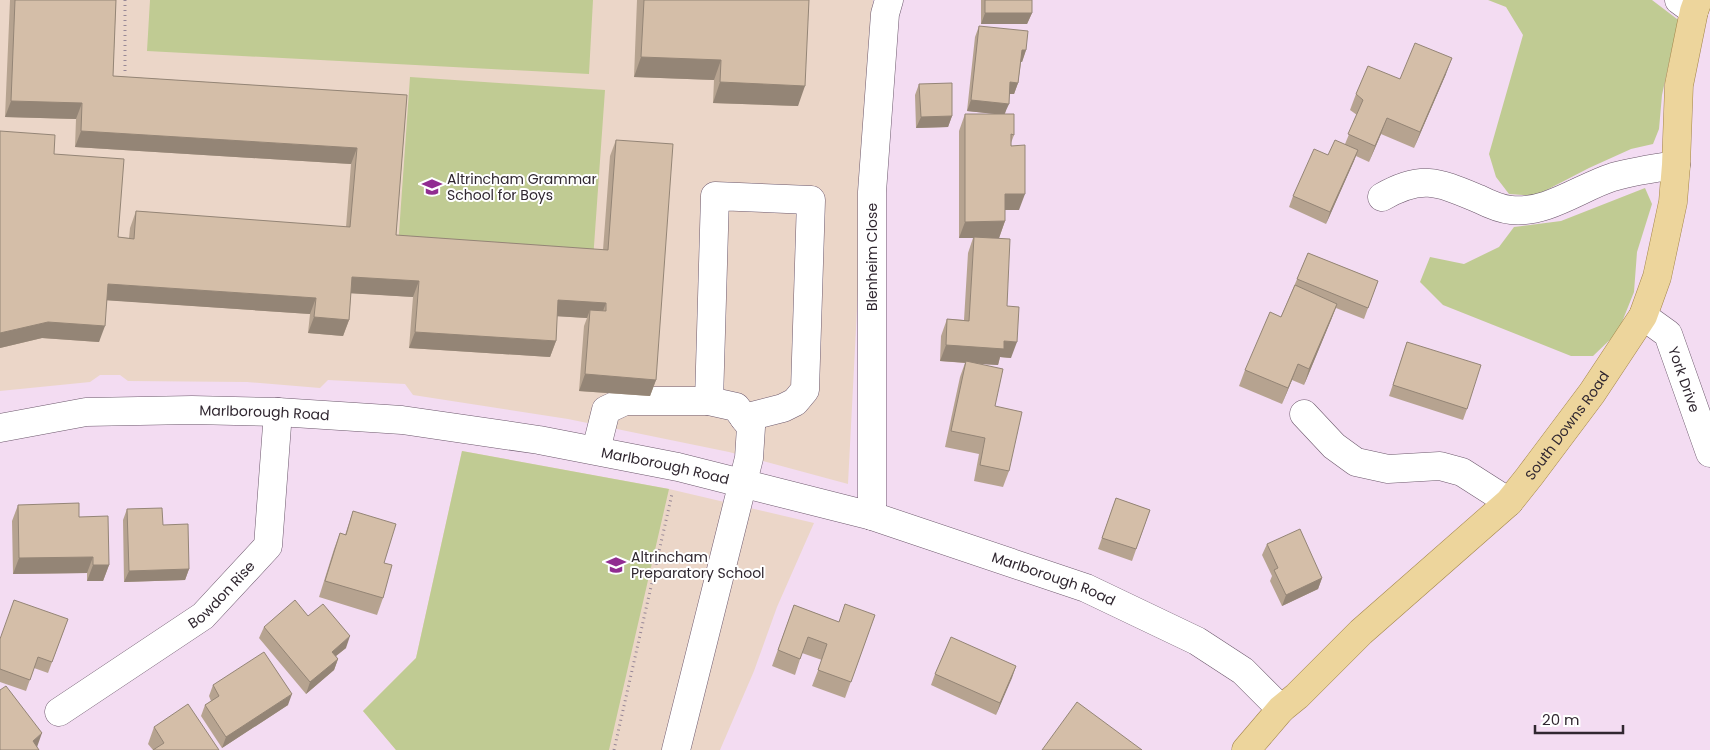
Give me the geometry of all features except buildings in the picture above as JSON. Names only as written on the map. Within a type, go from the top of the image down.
[{"type":"main road","name":"South Downs Road","points":[[1246,750],[1281,709],[1297,696],[1361,632],[1508,502],[1592,393],[1643,316],[1657,277],[1673,202],[1679,85],[1690,4]]},
{"type":"street","name":"Blenheim Close","points":[[872,516],[872,192],[885,14],[889,0]]},
{"type":"street","points":[[1382,197],[1400,187],[1419,182],[1435,183],[1492,205],[1512,210],[1534,208],[1564,199],[1611,178],[1642,169],[1676,165]]},
{"type":"street","points":[[709,401],[714,196],[812,200],[805,390],[795,402],[783,408],[744,418]]},
{"type":"street","name":"York Drive","points":[[1643,316],[1668,334],[1710,453]]},
{"type":"street","points":[[596,450],[606,410],[625,401],[709,401],[736,407],[751,427],[748,458],[676,750]]},
{"type":"street","name":"Marlborough Road","points":[[0,428],[86,412],[192,410],[278,412],[402,420],[596,450],[678,467],[872,516],[1086,588],[1188,636],[1243,671],[1281,709]]},
{"type":"street","name":"Bowdon Rise","points":[[59,712],[203,616],[268,546],[278,412]]},
{"type":"street","points":[[1304,414],[1334,446],[1356,462],[1388,469],[1440,466],[1462,472],[1508,502]]},
{"type":"path","points":[[125,0],[125,75]]},
{"type":"path","points":[[614,750],[678,467]]},
{"type":"shaded area","name":"Altrincham Grammar School for Boys","points":[[0,0],[873,0],[848,484],[729,452],[568,419],[413,395],[405,384],[328,380],[320,388],[247,382],[128,381],[120,375],[100,375],[90,382],[0,391]]},
{"type":"shaded area","name":"Altrincham Preparatory School","points":[[462,451],[669,489],[814,523],[777,607],[754,671],[720,750],[396,750],[363,711],[416,658]]},
{"type":"green space","points":[[150,0],[593,0],[589,74],[147,51]]},
{"type":"green space","points":[[1488,0],[1652,0],[1681,22],[1673,44],[1662,95],[1659,129],[1653,144],[1631,149],[1535,196],[1509,194],[1496,177],[1489,154],[1523,35],[1506,7]]},
{"type":"green space","points":[[410,77],[605,90],[593,260],[398,247]]},
{"type":"green space","points":[[1645,188],[1652,204],[1637,252],[1634,292],[1618,332],[1593,356],[1571,356],[1443,305],[1420,282],[1430,257],[1464,264],[1499,247],[1514,227],[1561,221]]},
{"type":"green space","name":"Altrincham Preparatory School","points":[[462,451],[669,489],[609,750],[396,750],[363,711],[416,658]]},
{"type":"place","name":"Altrincham Grammar School for Boys","points":[[432,187]]},
{"type":"place","name":"Altrincham Preparatory School","points":[[616,565]]}]
